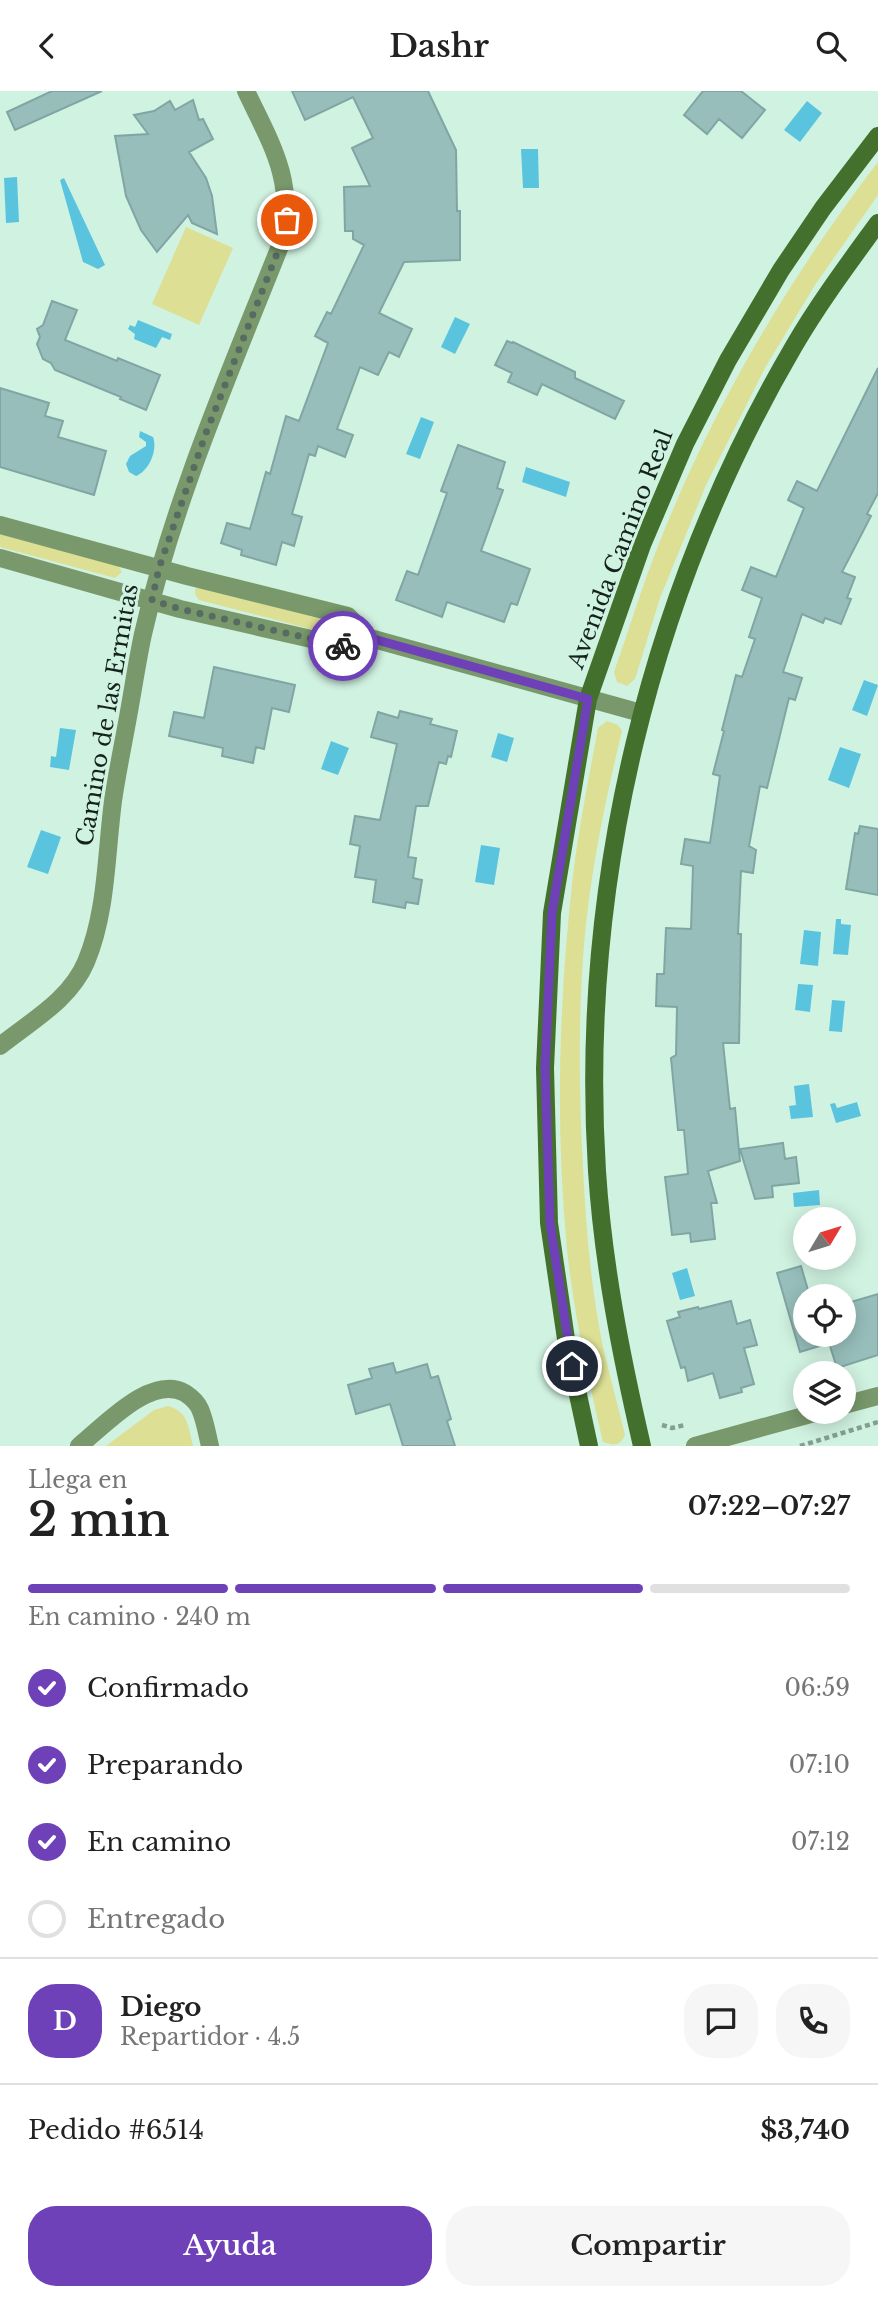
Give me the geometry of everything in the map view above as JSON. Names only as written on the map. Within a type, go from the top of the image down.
[{"type":"main road","name":"Avenida Camino Real","points":[[589,1446],[566,1339],[550,1223],[545,1069],[552,913],[588,699],[642,545],[685,445],[728,359],[781,270],[823,208],[878,136]]},
{"type":"main road","points":[[642,1446],[622,1357],[606,1263],[597,1172],[594,1069],[597,995],[604,918],[622,801],[641,713],[680,593],[723,484],[795,344],[878,223]]},
{"type":"street","name":"Camino de las Ermitas","points":[[0,1046],[57,1002],[73,985],[86,963],[101,904],[114,798],[143,634],[159,568],[206,433],[282,241],[287,220],[281,165],[246,91]]},
{"type":"street","points":[[0,525],[348,616],[370,638],[641,713]]},
{"type":"street","points":[[0,558],[152,600],[342,646],[370,638]]},
{"type":"street","points":[[79,1446],[142,1395],[161,1388],[181,1391],[196,1402],[201,1409],[209,1446]]},
{"type":"street","points":[[856,1402],[878,1396]]},
{"type":"street","points":[[695,1446],[793,1419]]},
{"type":"path","points":[[800,1446],[878,1422]]},
{"type":"green space","points":[[878,162],[878,195],[815,285],[766,366],[706,485],[660,598],[635,679],[627,686],[617,682],[614,672],[649,569],[706,437],[785,296]]},
{"type":"green space","points":[[186,227],[233,248],[199,325],[152,304]]},
{"type":"green space","points":[[0,534],[118,565],[122,572],[115,578],[0,547]]},
{"type":"green space","points":[[201,586],[344,624],[347,634],[341,637],[199,600],[195,589]]},
{"type":"green space","points":[[607,721],[618,725],[622,731],[590,891],[581,1001],[580,1085],[584,1191],[592,1281],[603,1347],[625,1435],[619,1443],[613,1444],[603,1442],[573,1298],[563,1202],[560,1109],[564,968],[573,875],[598,728]]},
{"type":"green space","points":[[168,1406],[184,1416],[193,1446],[106,1446],[154,1410]]},
{"type":"water","points":[[807,101],[822,113],[800,142],[784,130]]},
{"type":"water","points":[[521,149],[538,149],[539,188],[523,188]]},
{"type":"water","points":[[17,177],[19,222],[6,223],[4,178]]},
{"type":"water","points":[[64,178],[105,265],[98,269],[83,262],[60,180]]},
{"type":"water","points":[[455,317],[470,324],[455,354],[441,347]]},
{"type":"water","points":[[138,320],[172,334],[170,340],[162,337],[156,348],[134,339],[135,334],[128,329],[130,325],[135,327]]},
{"type":"water","points":[[421,417],[434,422],[420,459],[406,454]]},
{"type":"water","points":[[140,431],[153,437],[154,448],[145,470],[136,476],[129,472],[126,464],[130,456],[146,446],[146,442],[139,437]]},
{"type":"water","points":[[526,467],[570,482],[566,497],[522,482]]},
{"type":"water","points":[[864,680],[878,685],[867,716],[852,710]]},
{"type":"water","points":[[60,728],[76,730],[69,770],[50,767],[51,756],[56,757]]},
{"type":"water","points":[[498,733],[514,738],[507,762],[491,757]]},
{"type":"water","points":[[331,741],[349,748],[338,775],[321,769]]},
{"type":"water","points":[[840,747],[861,754],[849,788],[828,780]]},
{"type":"water","points":[[41,830],[61,837],[48,874],[27,867]]},
{"type":"water","points":[[481,845],[500,848],[494,885],[475,882]]},
{"type":"water","points":[[836,919],[841,919],[841,924],[851,925],[848,955],[833,954]]},
{"type":"water","points":[[804,930],[821,932],[818,966],[800,964]]},
{"type":"water","points":[[798,984],[813,985],[810,1012],[795,1010]]},
{"type":"water","points":[[832,1000],[845,1001],[842,1032],[829,1031]]},
{"type":"water","points":[[809,1084],[813,1117],[791,1119],[789,1106],[796,1105],[794,1086]]},
{"type":"water","points":[[857,1102],[861,1116],[836,1123],[830,1104],[835,1103],[837,1108]]},
{"type":"water","points":[[819,1190],[820,1205],[794,1207],[793,1193]]},
{"type":"water","points":[[687,1268],[695,1296],[680,1300],[672,1273]]},
{"type":"building","points":[[52,91],[102,91],[15,130],[7,112]]},
{"type":"building","points":[[292,91],[428,91],[456,150],[460,260],[404,262],[379,313],[412,329],[399,357],[389,352],[378,375],[360,367],[337,429],[353,435],[345,457],[318,446],[315,456],[309,454],[292,514],[302,517],[294,546],[282,542],[276,565],[241,555],[242,550],[221,543],[227,523],[250,529],[266,472],[270,474],[286,416],[299,421],[328,343],[315,336],[327,312],[331,314],[364,245],[353,239],[353,231],[345,231],[344,187],[370,186],[352,148],[373,138],[353,97],[305,120]]},
{"type":"building","points":[[703,91],[741,91],[765,110],[742,138],[719,119],[707,134],[684,115]]},
{"type":"building","points":[[193,100],[199,120],[203,119],[213,139],[189,152],[206,178],[212,196],[217,234],[192,223],[188,215],[157,252],[141,230],[126,196],[115,136],[148,134],[134,115],[154,111],[170,101],[175,110]]},
{"type":"building","points":[[52,301],[77,310],[65,340],[160,375],[146,410],[55,370],[51,363],[43,359],[37,344],[40,337],[37,329],[43,325]]},
{"type":"building","points":[[507,341],[575,372],[575,378],[624,401],[615,419],[542,384],[537,395],[508,382],[512,373],[495,365]]},
{"type":"building","points":[[878,368],[878,493],[867,514],[871,516],[842,572],[855,577],[847,598],[851,599],[841,624],[825,618],[823,623],[802,614],[783,672],[802,678],[795,700],[789,698],[767,788],[760,786],[749,846],[756,850],[753,873],[741,871],[738,934],[741,934],[739,1043],[723,1043],[730,1109],[735,1108],[740,1161],[708,1171],[717,1203],[711,1203],[715,1239],[691,1242],[690,1233],[672,1235],[665,1177],[688,1174],[684,1130],[678,1130],[671,1058],[676,1055],[677,1007],[656,1006],[657,974],[664,974],[666,928],[691,929],[693,866],[681,864],[685,839],[710,843],[720,776],[713,774],[724,731],[722,730],[736,675],[742,677],[755,639],[749,637],[762,598],[742,590],[751,567],[776,577],[804,508],[788,500],[797,481],[817,491]]},
{"type":"building","points":[[0,388],[49,403],[45,416],[63,421],[58,437],[106,451],[94,495],[0,467]]},
{"type":"building","points":[[458,445],[505,462],[497,488],[503,490],[481,551],[530,569],[517,605],[511,603],[504,622],[447,602],[442,617],[396,600],[407,571],[418,575],[447,493],[441,491]]},
{"type":"building","points":[[214,667],[295,685],[289,712],[272,708],[264,749],[256,747],[253,763],[222,756],[223,748],[169,736],[174,712],[204,718]]},
{"type":"building","points":[[400,711],[432,719],[430,724],[457,731],[451,757],[448,756],[446,764],[439,762],[428,806],[416,806],[408,857],[416,858],[413,878],[422,880],[418,904],[406,902],[405,908],[373,902],[376,880],[355,877],[360,846],[350,844],[355,816],[380,820],[397,744],[371,737],[378,712],[398,718]]},
{"type":"building","points":[[860,826],[878,829],[878,895],[846,889],[855,833],[858,834]]},
{"type":"building","points":[[783,1143],[785,1159],[796,1157],[799,1183],[772,1186],[773,1197],[755,1199],[740,1149]]},
{"type":"building","points":[[793,1268],[793,1271],[802,1271],[806,1284],[793,1284],[793,1328],[777,1273]]},
{"type":"building","points":[[878,1294],[878,1355],[856,1362],[835,1361],[830,1347],[856,1347],[856,1300]]},
{"type":"building","points":[[731,1301],[737,1324],[750,1320],[757,1345],[744,1348],[754,1384],[741,1388],[742,1392],[720,1398],[713,1373],[688,1381],[685,1367],[681,1368],[667,1321],[680,1317],[678,1312]]},
{"type":"building","points":[[799,1347],[816,1347],[800,1352]]},
{"type":"building","points":[[393,1363],[396,1373],[427,1364],[431,1378],[438,1376],[451,1419],[447,1421],[455,1446],[403,1446],[390,1404],[356,1414],[348,1385],[372,1378],[369,1369]]},
{"type":"way so far","points":[[287,220],[282,241],[206,433],[159,568],[152,600],[180,609],[343,646]]},
{"type":"route","points":[[343,646],[370,638],[588,699],[552,913],[545,1069],[550,1223],[572,1366]]}]
